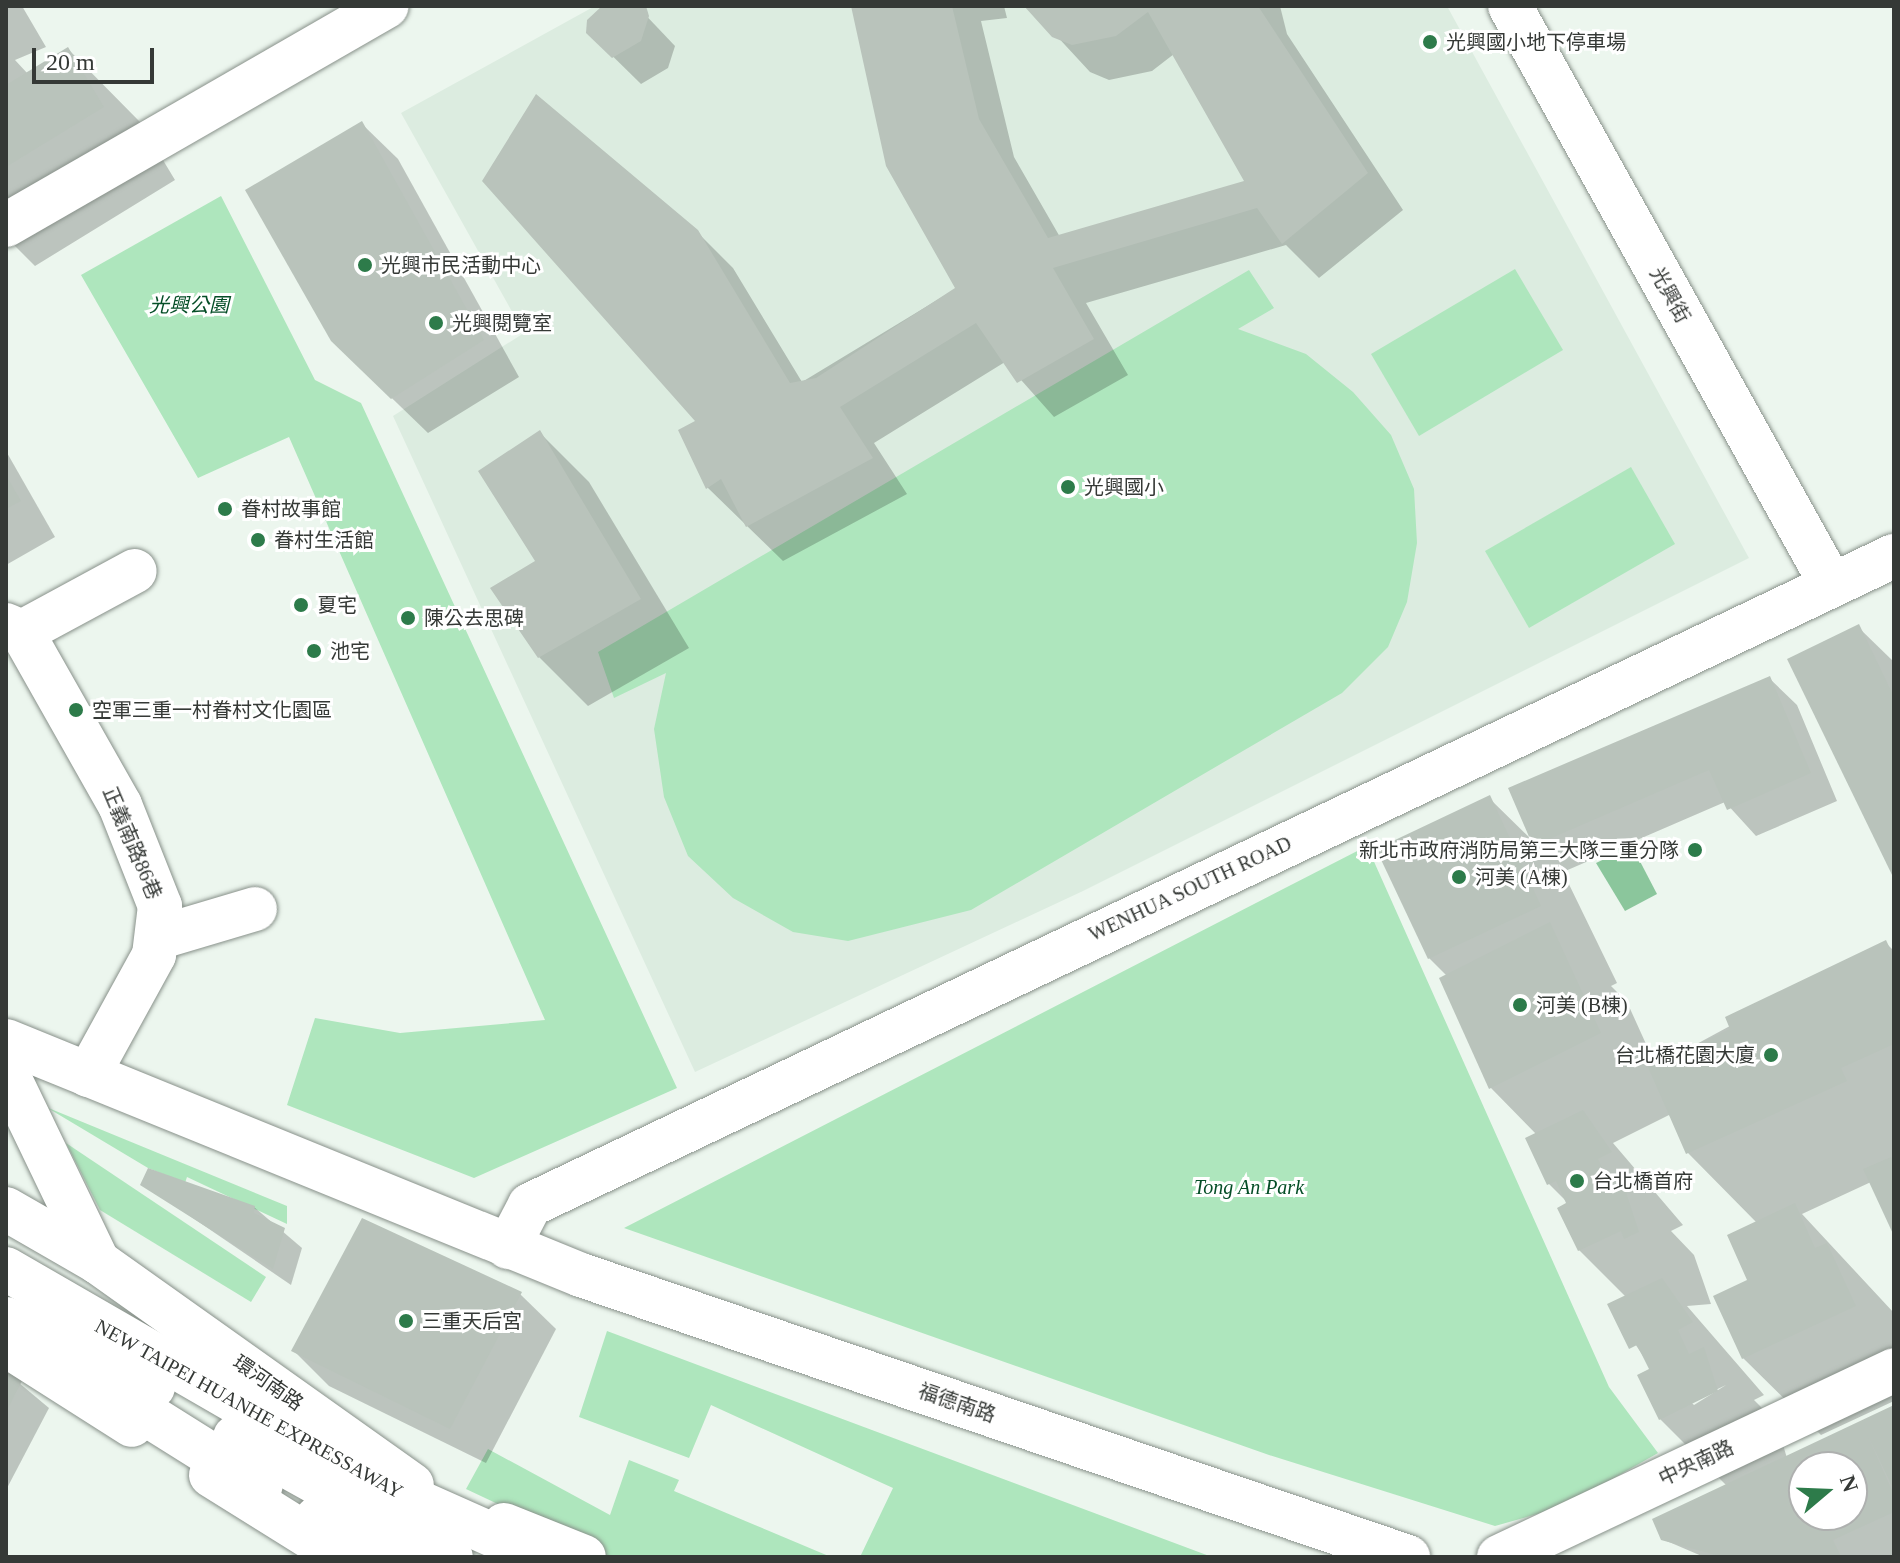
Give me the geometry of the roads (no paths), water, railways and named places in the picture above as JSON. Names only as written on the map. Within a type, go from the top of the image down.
[{"type":"main road","name":"光興街","points":[[1510,6],[1831,584]]},
{"type":"main road","points":[[6,225],[370,11]]},
{"type":"main road","name":"WENHUA SOUTH ROAD","points":[[508,1247],[530,1205],[543,1198],[1894,556]]},
{"type":"main road","points":[[14,628],[135,571]]},
{"type":"main road","name":"正義南路86巷","points":[[14,628],[120,805],[160,906],[161,937]]},
{"type":"main road","points":[[88,1075],[161,937],[255,909]]},
{"type":"main road","name":"福德南路","points":[[6,1041],[508,1247],[1408,1557]]},
{"type":"main road","points":[[6,1071],[98,1262]]},
{"type":"main road","name":"環河南路","points":[[6,1209],[98,1262],[425,1494],[584,1557]]},
{"type":"main road","name":"NEW TAIPEI HUANHE EXPRESSAWAY","points":[[6,1269],[376,1483],[542,1557]]},
{"type":"main road","points":[[6,1319],[157,1389],[451,1557]]},
{"type":"main road","points":[[6,1325],[383,1557]]},
{"type":"main road","points":[[6,1345],[342,1557]]},
{"type":"main road","name":"中央南路","points":[[1499,1557],[1894,1370]]},
{"type":"place","name":"光興國小地下停車場","points":[[1430,42]]},
{"type":"place","name":"光興市民活動中心","points":[[365,265]]},
{"type":"place","name":"光興閱覽室","points":[[436,323]]},
{"type":"place","name":"光興國小","points":[[1068,487]]},
{"type":"place","name":"眷村故事館","points":[[225,509]]},
{"type":"place","name":"眷村生活館","points":[[258,540]]},
{"type":"place","name":"夏宅","points":[[301,605]]},
{"type":"place","name":"陳公去思碑","points":[[408,618]]},
{"type":"place","name":"池宅","points":[[314,651]]},
{"type":"place","name":"空軍三重一村眷村文化園區","points":[[76,710]]},
{"type":"place","name":"新北市政府消防局第三大隊三重分隊","points":[[1695,850]]},
{"type":"place","name":"河美 (A棟)","points":[[1459,877]]},
{"type":"place","name":"河美 (B棟)","points":[[1520,1005]]},
{"type":"place","name":"台北橋花園大廈","points":[[1771,1055]]},
{"type":"place","name":"台北橋首府","points":[[1577,1181]]},
{"type":"place","name":"三重天后宮","points":[[406,1321]]},
{"type":"park label","name":"光興公園","points":[[189,305]]},
{"type":"park label","name":"Tong An Park","points":[[1249,1187]]}]
